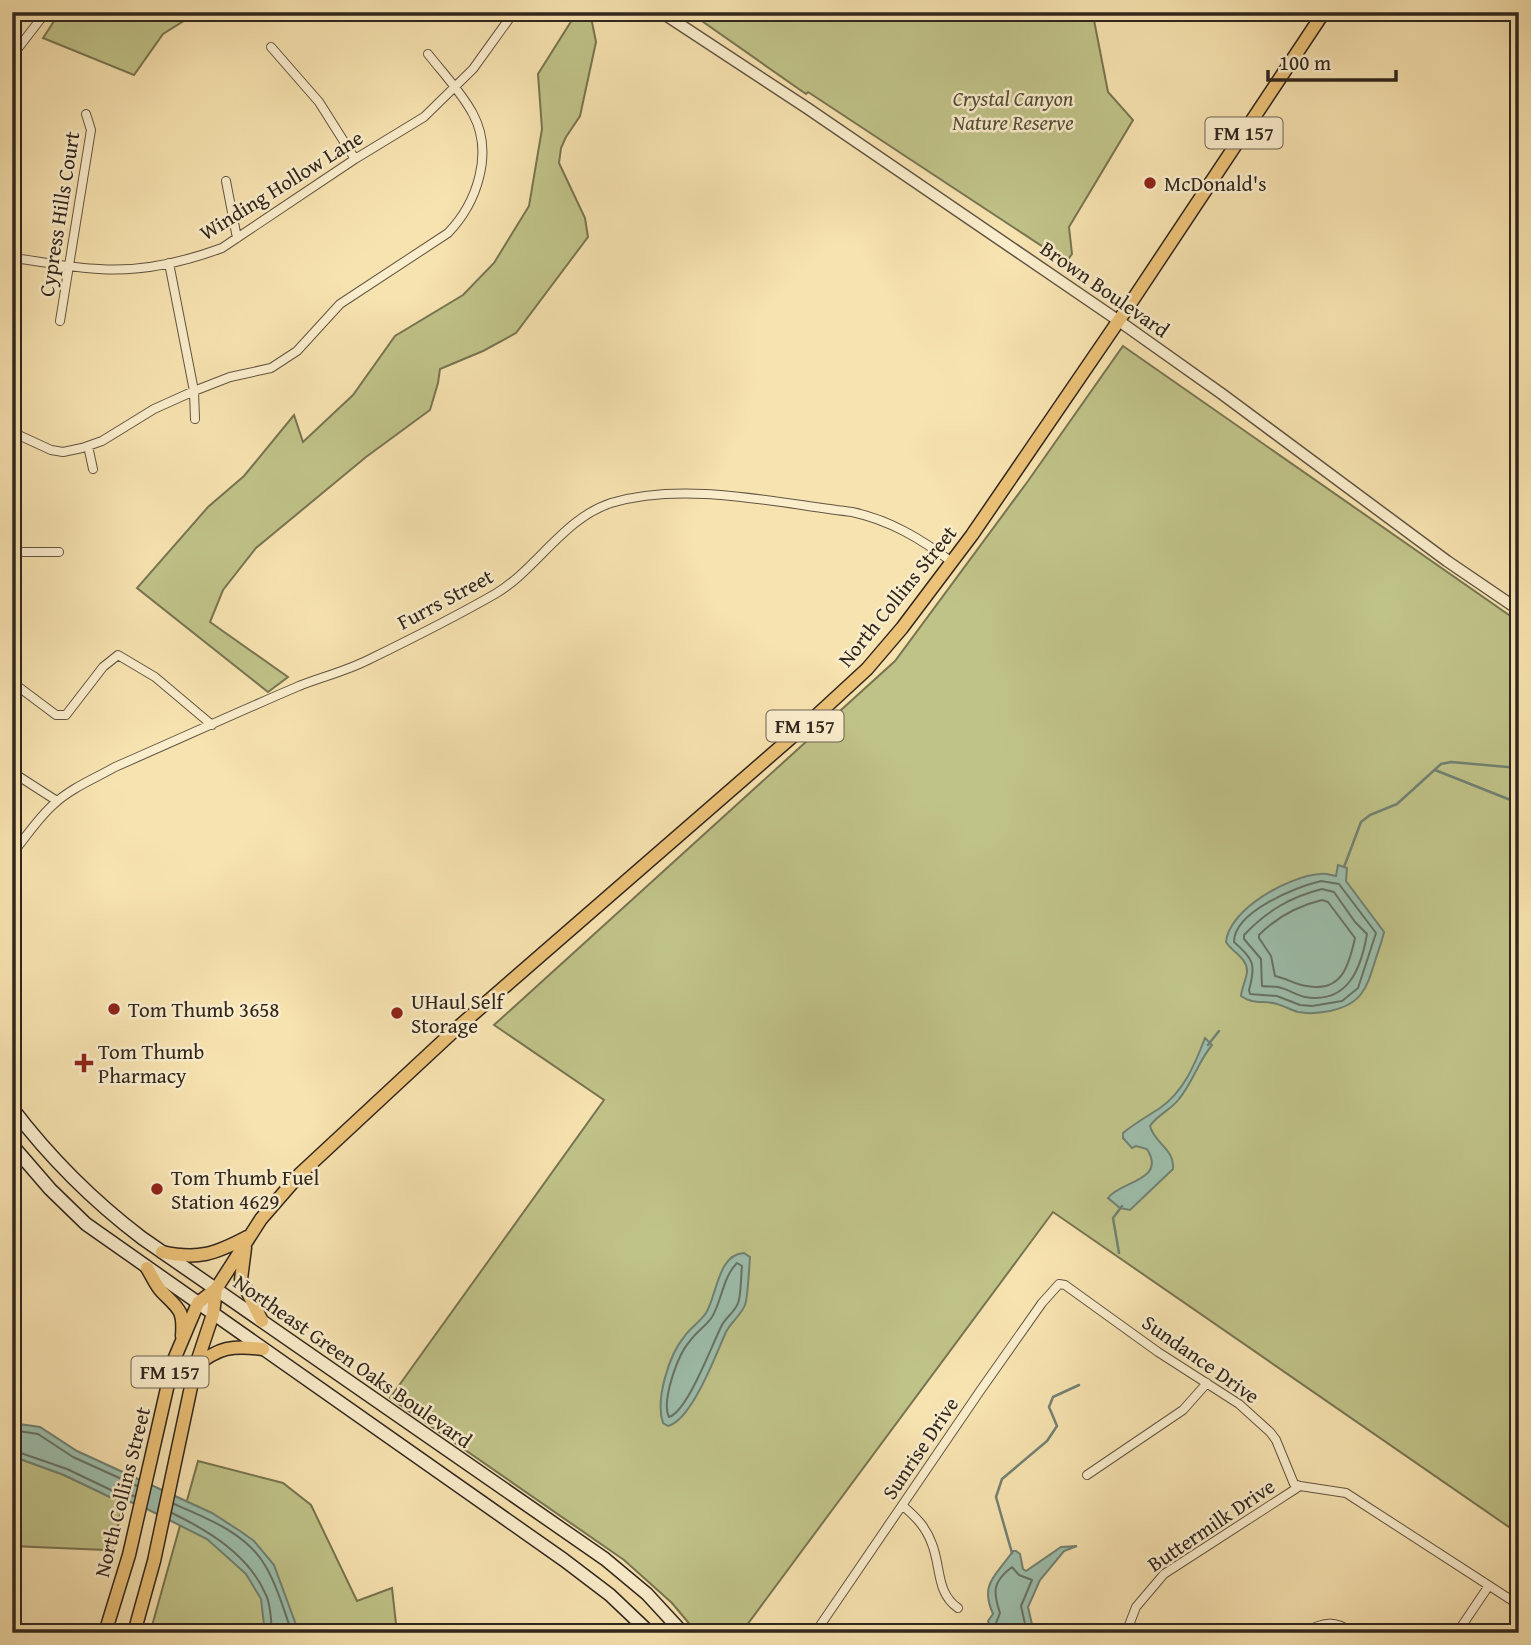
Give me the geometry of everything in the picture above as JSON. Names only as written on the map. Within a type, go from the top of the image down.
[{"type":"main road","name":"North Collins Street","points":[[104,1633],[129,1555],[171,1371],[198,1303],[216,1289],[248,1237],[295,1179],[456,1029],[867,669],[952,562],[1119,321],[1324,12]]},
{"type":"main road","name":"Northeast Green Oaks Boulevard","points":[[12,1108],[42,1146],[97,1203],[162,1252],[604,1559],[647,1594],[683,1633]]},
{"type":"main road","name":"Northeast Green Oaks Boulevard","points":[[12,1145],[86,1224],[564,1560],[610,1595],[650,1633]]},
{"type":"main road","points":[[24,1160],[42,1146]]},
{"type":"main road","points":[[162,1252],[180,1256],[215,1254],[248,1237]]},
{"type":"main road","points":[[248,1237],[241,1279],[262,1321]]},
{"type":"main road","points":[[147,1268],[160,1290],[177,1304],[183,1326],[182,1340]]},
{"type":"main road","name":"North Collins Street","points":[[134,1633],[154,1561],[195,1368],[214,1314],[216,1289]]},
{"type":"main road","points":[[195,1368],[209,1355],[236,1346],[263,1349]]},
{"type":"main road","points":[[367,1422],[380,1403]]},
{"type":"street","points":[[12,56],[46,12]]},
{"type":"street","name":"Winding Hollow Lane","points":[[12,258],[118,270],[169,263],[222,248],[355,159],[424,117],[455,89],[487,51],[514,12]]},
{"type":"street","name":"Brown Boulevard","points":[[661,12],[1119,321],[1447,561],[1519,610]]},
{"type":"street","points":[[271,47],[319,102],[355,159]]},
{"type":"street","points":[[12,432],[51,450],[63,452],[88,446],[102,441],[154,409],[194,391],[230,377],[271,368],[284,362],[340,304],[436,242],[459,222],[479,180],[482,144],[475,117],[428,54]]},
{"type":"street","name":"Cypress Hills Court","points":[[60,321],[91,130],[86,114]]},
{"type":"street","points":[[226,181],[237,238]]},
{"type":"street","points":[[169,263],[194,391],[195,419]]},
{"type":"street","points":[[88,446],[93,469]]},
{"type":"street","name":"Furrs Street","points":[[12,855],[57,801],[115,767],[302,685],[367,661],[495,594],[526,570],[565,532],[597,509],[631,498],[692,494],[852,512],[876,517],[899,527],[952,562]]},
{"type":"street","points":[[12,552],[58,552]]},
{"type":"street","points":[[12,682],[56,715],[66,715],[103,667],[114,656],[121,656],[155,677],[212,725]]},
{"type":"street","points":[[12,772],[57,801]]},
{"type":"street","name":"Sundance Drive","points":[[1057,1286],[1065,1285],[1239,1404],[1270,1432],[1284,1457],[1294,1484],[1300,1486]]},
{"type":"street","name":"Sunrise Drive","points":[[815,1633],[980,1391],[1057,1286]]},
{"type":"street","points":[[1087,1475],[1183,1410],[1207,1383]]},
{"type":"street","name":"Buttermilk Drive","points":[[1126,1633],[1136,1607],[1164,1574],[1300,1486],[1346,1493],[1519,1605]]},
{"type":"street","points":[[902,1506],[918,1519],[928,1533],[934,1547],[944,1593],[958,1608]]},
{"type":"street","points":[[1457,1633],[1488,1587]]},
{"type":"street","points":[[1304,1633],[1318,1624],[1328,1622],[1343,1625],[1353,1633]]},
{"type":"green space","points":[[60,12],[198,12],[163,34],[134,75],[43,38]]},
{"type":"green space","points":[[577,12],[592,22],[596,42],[580,116],[561,148],[559,163],[585,218],[588,237],[516,333],[483,351],[440,369],[430,410],[366,457],[256,548],[223,590],[210,622],[288,677],[268,692],[137,588],[208,507],[244,476],[294,415],[303,442],[353,395],[395,336],[463,295],[494,263],[529,206],[542,129],[538,74]]},
{"type":"green space","name":"Crystal Canyon Nature Reserve","points":[[689,12],[1094,12],[1108,92],[1133,120],[1069,227],[1072,254],[1066,262],[808,92],[806,94]]},
{"type":"green space","points":[[1123,346],[1519,622],[1519,1534],[1053,1212],[741,1633],[697,1633],[672,1603],[624,1560],[390,1398],[604,1100],[494,1025],[895,661],[1028,481]]},
{"type":"green space","points":[[12,1456],[64,1475],[112,1498],[123,1499],[114,1548],[106,1550],[12,1546]]},
{"type":"green space","points":[[198,1461],[283,1483],[311,1505],[357,1601],[392,1588],[397,1633],[150,1633]]},
{"type":"water","points":[[1338,865],[1347,868],[1346,881],[1384,932],[1370,978],[1362,993],[1341,1008],[1314,1013],[1298,1012],[1241,996],[1247,967],[1226,942],[1238,918],[1262,896],[1293,881],[1322,874],[1336,876]]},
{"type":"water","points":[[1205,1038],[1212,1045],[1188,1086],[1176,1103],[1150,1126],[1171,1156],[1173,1169],[1130,1210],[1120,1208],[1108,1198],[1147,1174],[1152,1160],[1147,1149],[1136,1146],[1132,1148],[1123,1138],[1123,1133],[1176,1094],[1193,1067]]},
{"type":"water","points":[[744,1253],[750,1257],[745,1305],[726,1332],[710,1370],[686,1412],[668,1426],[663,1423],[661,1402],[673,1355],[686,1334],[706,1313],[723,1268],[735,1255]]},
{"type":"water","points":[[12,1423],[40,1427],[77,1451],[212,1513],[254,1541],[274,1565],[299,1633],[265,1633],[261,1599],[246,1574],[207,1539],[143,1507],[123,1499],[112,1498],[64,1475],[12,1456]]},
{"type":"water","points":[[1077,1546],[1064,1551],[1040,1580],[1028,1607],[1034,1633],[992,1633],[988,1621],[993,1614],[989,1603],[989,1587],[1013,1551],[1020,1554],[1023,1569],[1026,1571],[1061,1547]]},
{"type":"waterway","points":[[1344,867],[1361,822],[1370,815],[1397,804],[1441,764],[1451,762],[1519,768]]},
{"type":"waterway","points":[[1435,770],[1513,801]]},
{"type":"waterway","points":[[1208,1045],[1219,1031]]},
{"type":"waterway","points":[[1119,1253],[1113,1218],[1122,1206]]},
{"type":"waterway","points":[[1012,1553],[996,1497],[1002,1479],[1047,1441],[1057,1426],[1049,1407],[1053,1397],[1079,1385]]},
{"type":"place","name":"McDonald's","points":[[1150,183]]},
{"type":"place","name":"Tom Thumb 3658","points":[[114,1009]]},
{"type":"place","name":"UHaul Self Storage","points":[[397,1013]]},
{"type":"place","name":"Tom Thumb Pharmacy","points":[[84,1063]]},
{"type":"place","name":"Tom Thumb Fuel Station 4629","points":[[157,1189]]}]
